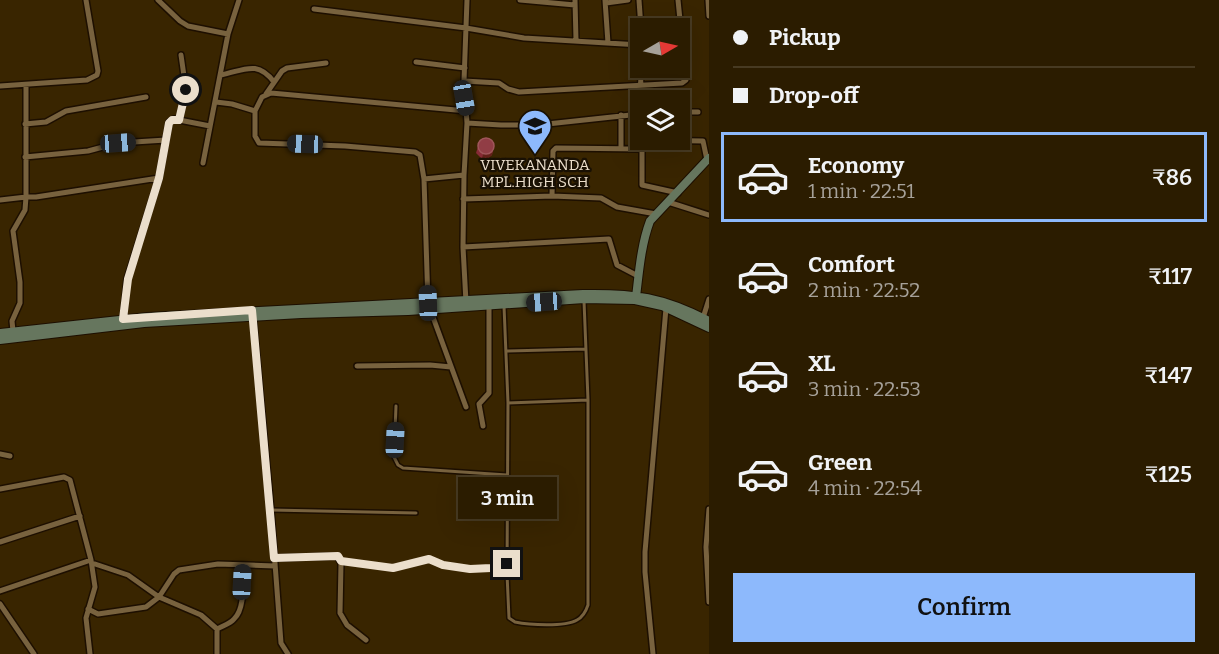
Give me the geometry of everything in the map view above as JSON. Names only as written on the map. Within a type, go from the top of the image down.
[{"type":"main road","points":[[636,297],[646,231],[656,214],[708,159]]},
{"type":"main road","points":[[0,333],[253,313],[429,306],[583,294],[666,301],[706,320]]},
{"type":"main road","points":[[466,303],[489,306],[636,297],[709,328]]},
{"type":"main road","points":[[0,340],[123,322]]},
{"type":"street","points":[[0,86],[87,80],[96,75],[98,71],[86,0]]},
{"type":"street","points":[[158,0],[188,26],[228,34]]},
{"type":"street","points":[[203,163],[228,34],[239,0]]},
{"type":"street","points":[[466,303],[463,199],[467,111],[464,81],[467,0]]},
{"type":"street","points":[[520,0],[575,3],[576,40]]},
{"type":"street","points":[[608,44],[606,2],[628,0]]},
{"type":"street","points":[[639,0],[640,18]]},
{"type":"street","points":[[464,81],[499,83],[519,92],[681,83],[686,80],[678,0]]},
{"type":"street","points":[[708,0],[709,16]]},
{"type":"street","points":[[314,9],[466,28],[524,38],[630,45]]},
{"type":"street","points":[[179,120],[186,90],[181,55]]},
{"type":"street","points":[[416,62],[465,68]]},
{"type":"street","points":[[326,63],[287,68],[262,96],[255,111],[255,136],[260,143],[345,146],[415,152],[421,157],[424,178],[429,306],[466,407]]},
{"type":"street","points":[[221,75],[261,68],[274,82]]},
{"type":"street","points":[[640,78],[640,90]]},
{"type":"street","points":[[13,331],[12,321],[21,297],[13,231],[25,210],[26,85]]},
{"type":"street","points":[[266,94],[467,111]]},
{"type":"street","points":[[25,124],[46,122],[66,111],[146,97]]},
{"type":"street","points":[[216,102],[255,111]]},
{"type":"street","points":[[690,112],[698,112]]},
{"type":"street","points":[[621,115],[621,148]]},
{"type":"street","points":[[466,123],[538,125],[630,115]]},
{"type":"street","points":[[123,322],[128,279],[159,178],[170,120],[210,126]]},
{"type":"street","points":[[25,157],[88,151],[118,143],[166,140]]},
{"type":"street","points":[[690,141],[703,141],[708,159]]},
{"type":"street","points":[[552,196],[553,151],[556,148],[630,148]]},
{"type":"street","points":[[642,150],[642,185],[678,193]]},
{"type":"street","points":[[424,178],[464,175]]},
{"type":"street","points":[[0,200],[36,197],[159,178]]},
{"type":"street","points":[[463,199],[552,196],[601,198],[617,207],[656,214]]},
{"type":"street","points":[[668,202],[709,215]]},
{"type":"street","points":[[463,247],[609,239],[617,265],[638,276]]},
{"type":"street","points":[[706,320],[709,299]]},
{"type":"street","points":[[483,426],[479,404],[489,393],[489,306]]},
{"type":"street","points":[[653,654],[645,552],[666,308]]},
{"type":"street","points":[[253,313],[281,643],[288,654]]},
{"type":"street","points":[[357,366],[451,367]]},
{"type":"street","points":[[0,454],[10,456]]},
{"type":"street","points":[[0,489],[69,478],[92,562],[95,587],[86,618],[90,654]]},
{"type":"street","points":[[709,509],[706,547],[709,602]]},
{"type":"street","points":[[0,542],[80,516]]},
{"type":"street","points":[[274,558],[338,556],[341,561],[340,613],[347,625],[366,640]]},
{"type":"street","points":[[0,591],[92,562],[128,575],[159,597],[201,615],[217,629],[217,654]]},
{"type":"street","points":[[88,609],[98,614],[146,607],[159,597],[179,570],[218,564],[275,566]]},
{"type":"street","points":[[217,629],[233,621],[238,614],[242,598],[243,565]]},
{"type":"street","points":[[0,604],[34,654]]},
{"type":"street","points":[[0,618],[7,616]]},
{"type":"lane","points":[[504,304],[508,403],[507,564],[510,618],[515,622],[527,624],[568,623],[578,620],[586,612],[588,605],[588,400],[584,299]]},
{"type":"lane","points":[[506,351],[586,349]]},
{"type":"lane","points":[[508,403],[588,400]]},
{"type":"lane","points":[[396,406],[394,457],[398,465],[403,468],[507,475]]},
{"type":"lane","points":[[271,510],[416,513]]},
{"type":"lane","points":[[341,561],[393,568],[429,559],[443,565],[470,569],[491,568],[507,564]]},
{"type":"building","points":[[486,138],[492,140],[494,146],[492,152],[486,154],[480,152],[478,146],[480,140]]},
{"type":"place","name":"VIVEKANANDA MPL.HIGH SCH","points":[[535,155]]},
{"type":"route","points":[[186,90],[179,120],[170,120],[169,123],[159,178],[124,296],[123,319],[252,310],[274,558],[338,556],[341,561],[393,568],[429,559],[443,565],[470,569],[491,568],[507,564]]}]
